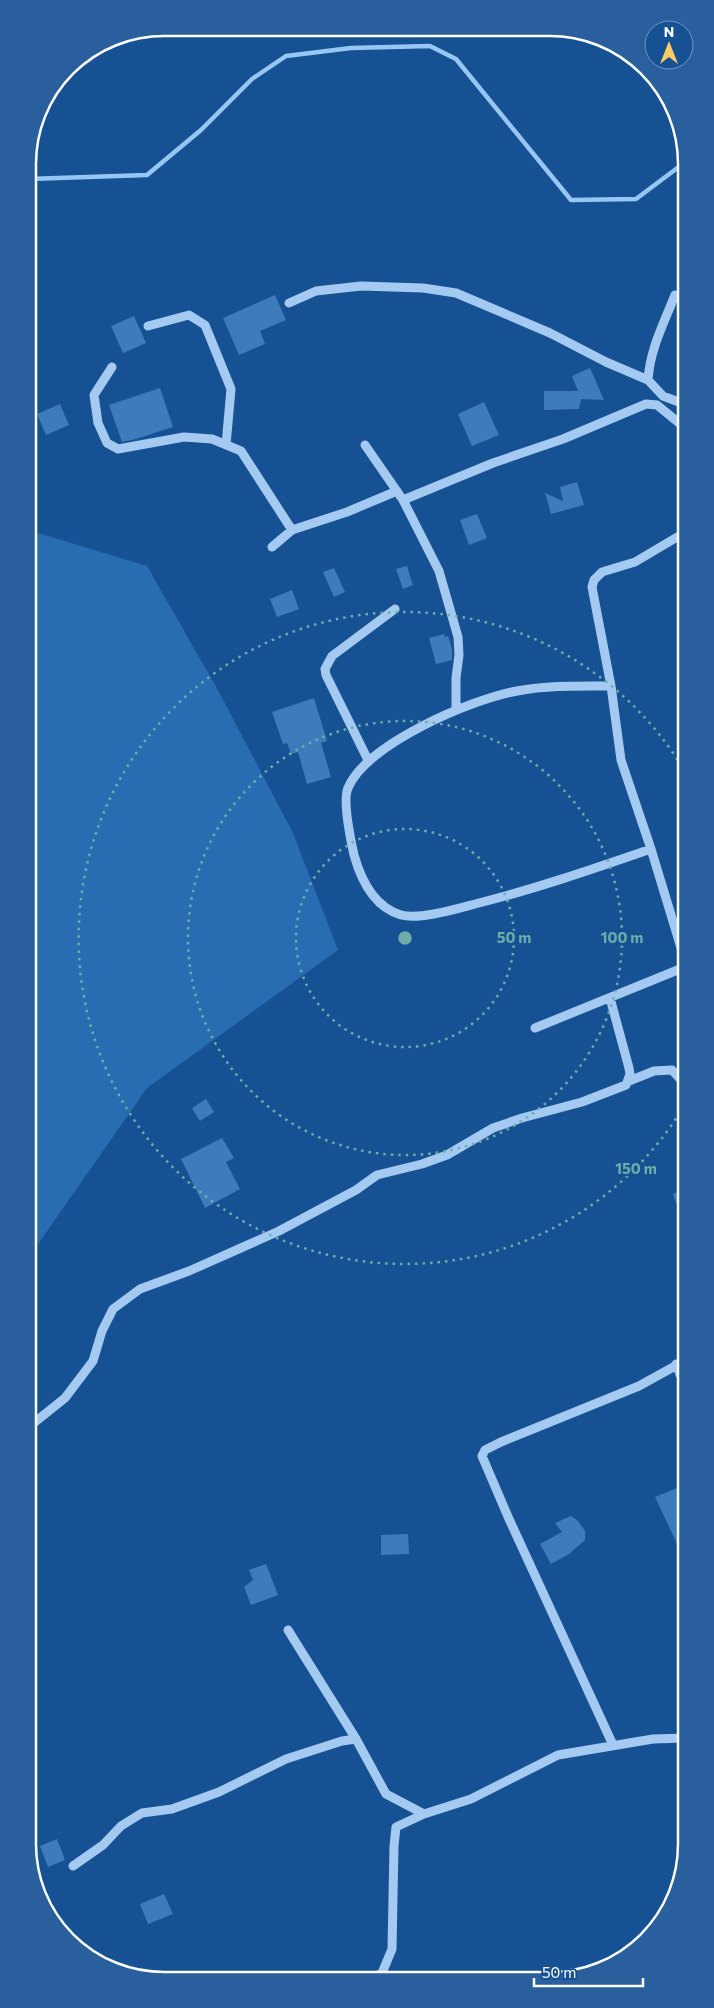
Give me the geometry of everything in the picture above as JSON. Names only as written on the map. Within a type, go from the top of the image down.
[{"type":"street","points":[[289,303],[316,291],[361,286],[423,288],[456,293],[550,333],[606,362],[648,380],[662,396],[678,402]]},
{"type":"street","points":[[648,380],[649,363],[655,342],[675,295]]},
{"type":"street","points":[[148,326],[189,315],[205,325],[231,389],[226,445]]},
{"type":"street","points":[[112,367],[94,395],[98,423],[107,443],[118,449],[184,437],[212,439],[241,452],[292,530]]},
{"type":"street","points":[[657,405],[662,396]]},
{"type":"street","points":[[404,500],[493,462],[563,439],[646,404],[657,405],[678,422]]},
{"type":"street","points":[[365,445],[404,500],[439,570],[458,637],[456,710]]},
{"type":"street","points":[[272,547],[292,530],[347,512],[397,491]]},
{"type":"street","points":[[678,537],[635,562],[602,572],[594,580],[592,587],[611,686],[621,760],[652,849],[678,936]]},
{"type":"street","points":[[368,760],[326,675],[325,669],[332,656],[395,609]]},
{"type":"street","points":[[611,686],[550,686],[514,691],[456,710],[397,740],[368,760],[347,789],[347,821],[354,856],[363,882],[382,905],[402,915],[437,914],[528,890],[652,849]]},
{"type":"street","points":[[535,1028],[678,970]]},
{"type":"street","points":[[610,998],[629,1068],[629,1081]]},
{"type":"street","points":[[36,1421],[65,1398],[93,1361],[102,1331],[113,1308],[140,1289],[189,1271],[279,1231],[356,1190],[378,1175],[422,1164],[447,1155],[493,1128],[582,1102],[626,1085],[629,1081],[654,1071],[672,1070],[677,1076]]},
{"type":"street","points":[[613,1745],[508,1519],[482,1456],[485,1450],[501,1442],[639,1386],[676,1364],[677,1367]]},
{"type":"street","points":[[288,1630],[356,1739],[386,1794],[424,1814]]},
{"type":"street","points":[[73,1866],[103,1845],[121,1826],[142,1813],[172,1809],[219,1792],[286,1759],[342,1741],[356,1739]]},
{"type":"street","points":[[382,1972],[392,1949],[396,1826],[424,1814],[471,1799],[558,1755],[613,1745],[677,1739]]},
{"type":"shaded area","points":[[37,533],[147,566],[219,692],[293,833],[338,950],[147,1088],[36,1246]]},
{"type":"building","points":[[275,295],[286,320],[260,331],[265,344],[239,355],[223,318]]},
{"type":"building","points":[[134,316],[146,343],[123,353],[111,326]]},
{"type":"building","points":[[590,368],[604,400],[581,399],[579,409],[544,410],[544,391],[578,391],[572,376]]},
{"type":"building","points":[[160,388],[173,427],[122,442],[109,405]]},
{"type":"building","points":[[484,402],[499,435],[472,446],[458,414]]},
{"type":"building","points":[[60,404],[69,425],[46,435],[37,414]]},
{"type":"building","points":[[577,482],[584,505],[551,514],[545,493],[563,501],[560,487]]},
{"type":"building","points":[[477,514],[487,538],[469,545],[460,520]]},
{"type":"building","points":[[407,566],[413,585],[403,589],[396,569]]},
{"type":"building","points":[[334,568],[345,592],[334,597],[323,572]]},
{"type":"building","points":[[292,590],[299,609],[277,617],[270,599]]},
{"type":"building","points":[[444,634],[445,637],[448,636],[452,649],[452,660],[436,664],[429,638]]},
{"type":"building","points":[[314,698],[327,741],[321,743],[331,777],[307,784],[298,752],[291,754],[287,743],[283,744],[272,712]]},
{"type":"building","points":[[206,1099],[214,1112],[200,1121],[192,1108]]},
{"type":"building","points":[[222,1138],[234,1158],[226,1162],[240,1189],[205,1208],[181,1159]]},
{"type":"building","points":[[677,1192],[677,1206],[673,1194]]},
{"type":"building","points":[[677,1488],[677,1544],[655,1497]]},
{"type":"building","points":[[571,1516],[578,1521],[585,1531],[585,1540],[569,1554],[551,1564],[540,1544],[562,1532],[555,1523]]},
{"type":"building","points":[[408,1534],[409,1554],[381,1555],[381,1535]]},
{"type":"building","points":[[266,1564],[278,1595],[251,1605],[244,1587],[253,1580],[249,1570]]},
{"type":"building","points":[[57,1839],[65,1860],[48,1867],[40,1846]]},
{"type":"building","points":[[164,1894],[173,1914],[148,1924],[140,1904]]},
{"type":"waterway","points":[[37,179],[147,175],[201,130],[252,79],[286,56],[351,48],[430,46],[456,59],[571,200],[636,199],[678,168]]}]
